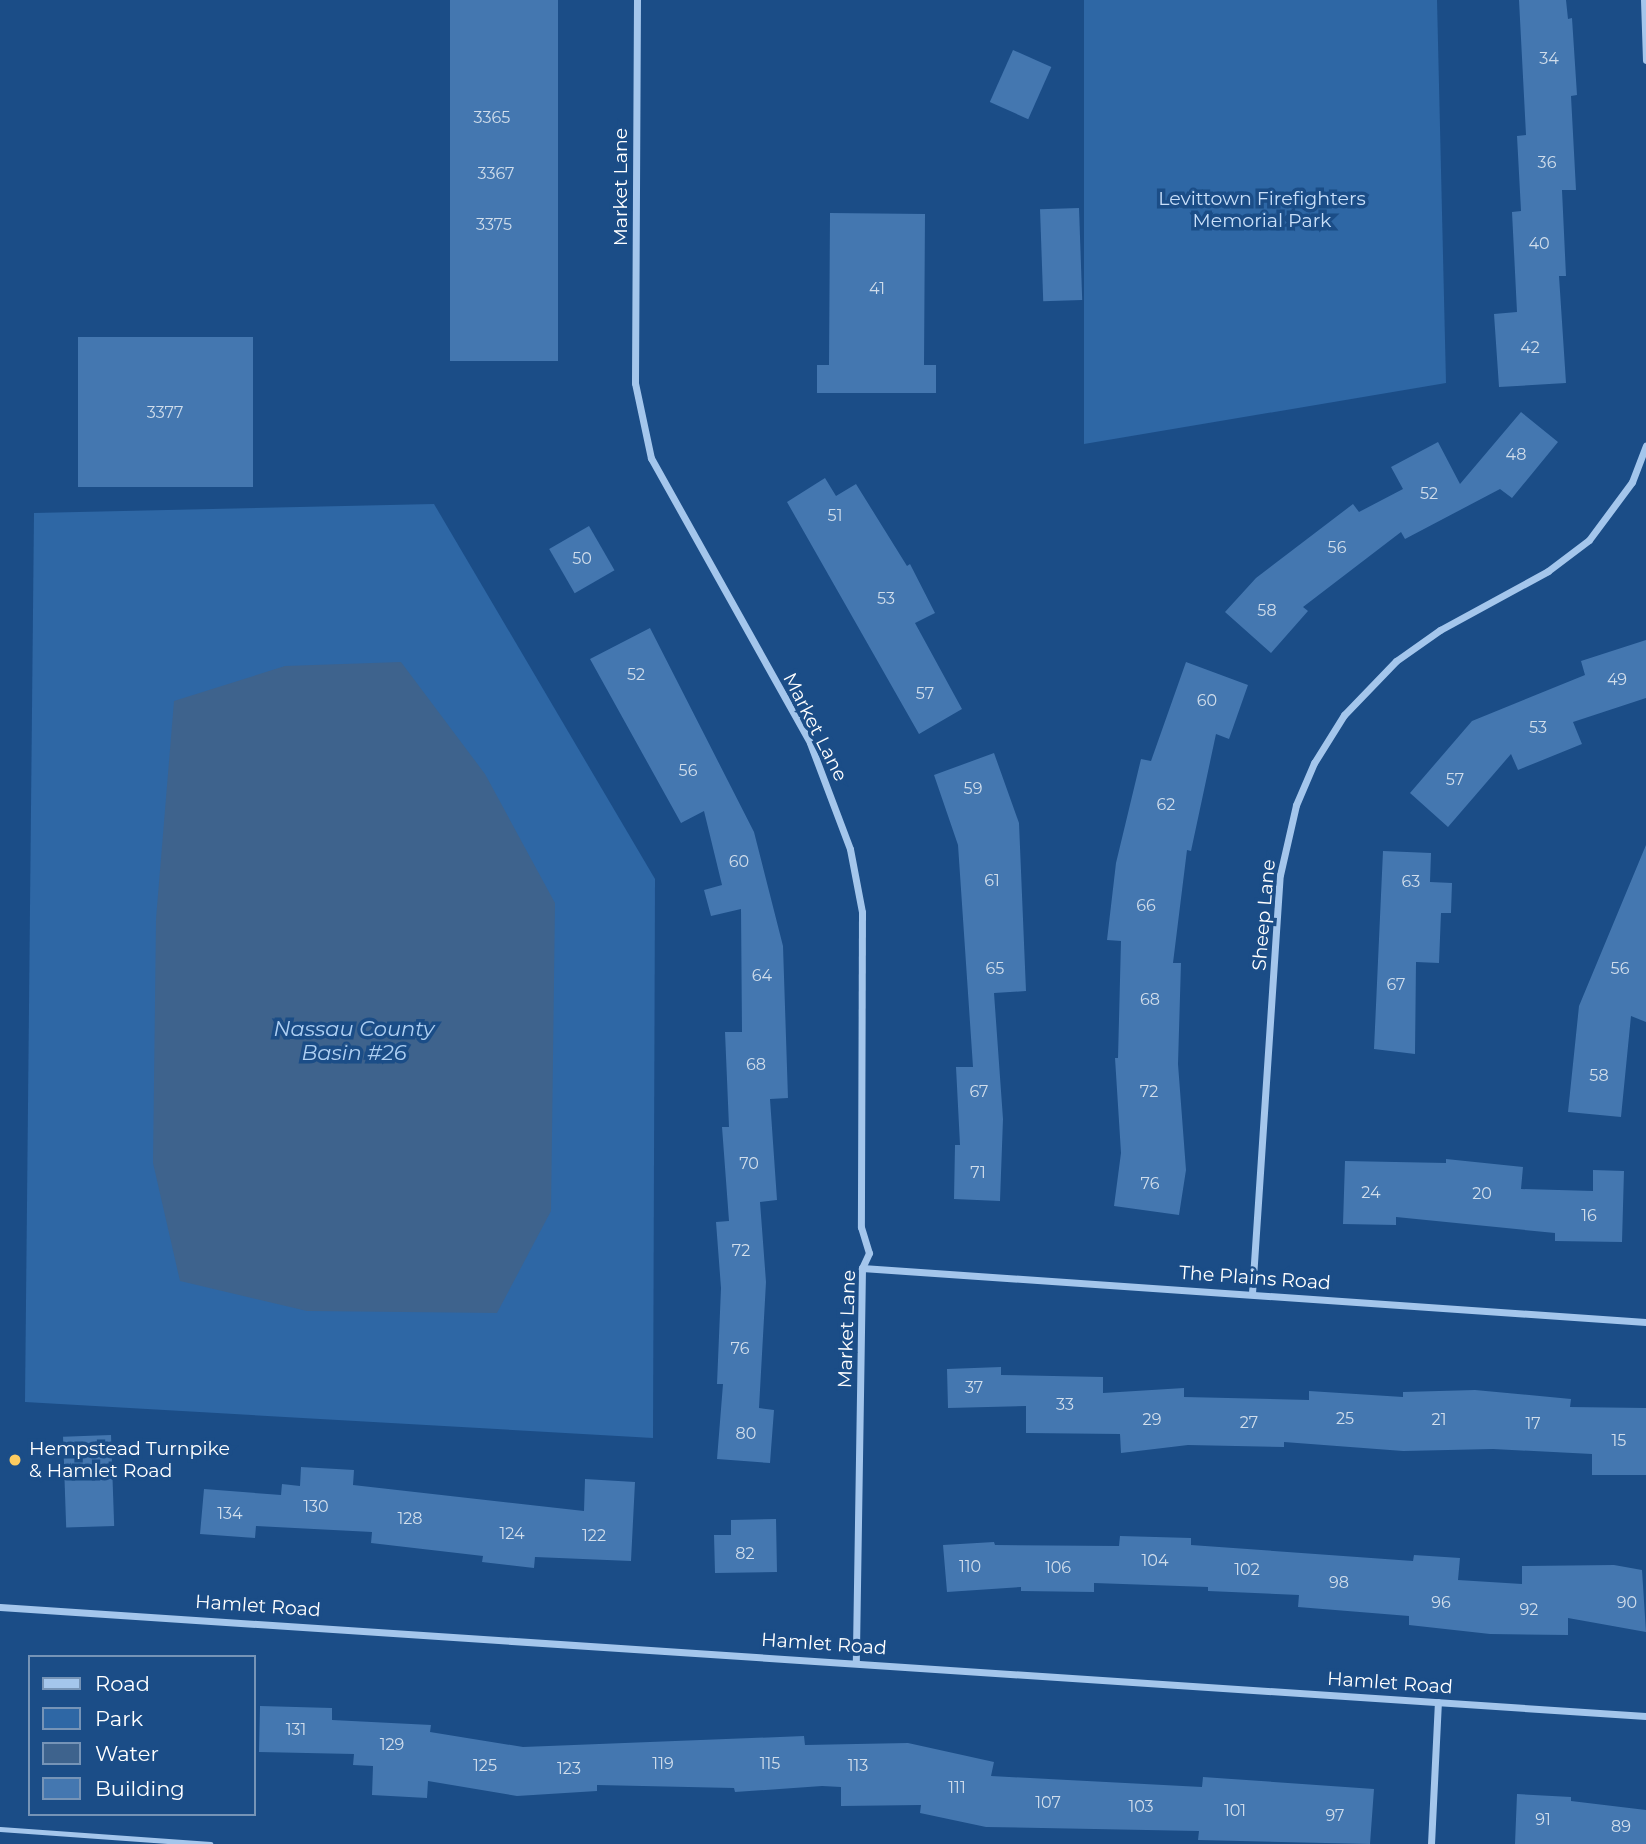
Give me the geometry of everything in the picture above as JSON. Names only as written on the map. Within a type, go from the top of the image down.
[{"type":"street","name":"Market Lane","points":[[637,0],[635,383],[651,458],[664,489],[810,743],[850,849],[862,912],[865,962],[861,1227],[870,1254],[862,1268],[856,1662]]},
{"type":"street","points":[[1644,0],[1646,60]]},
{"type":"street","name":"Sheep Lane","points":[[1252,1293],[1280,875],[1296,805],[1314,763],[1344,715],[1396,661],[1440,630],[1548,571],[1589,540],[1632,482],[1646,446]]},
{"type":"street","name":"The Plains Road","points":[[862,1268],[1646,1322]]},
{"type":"street","name":"Hamlet Road","points":[[0,1606],[1646,1717]]},
{"type":"street","points":[[1431,1844],[1438,1702]]},
{"type":"lane","points":[[0,1829],[210,1844]]},
{"type":"green space","name":"Levittown Firefighters Memorial Park","points":[[1084,0],[1437,0],[1446,383],[1084,444]]},
{"type":"green space","points":[[434,504],[655,879],[653,1438],[25,1402],[34,513]]},
{"type":"water","name":"Nassau County Basin #26","points":[[401,662],[485,774],[555,903],[551,1211],[497,1313],[307,1311],[180,1281],[153,1163],[156,919],[174,701],[285,666]]},
{"type":"building","points":[[450,0],[558,0],[558,361],[450,361]]},
{"type":"building","points":[[1519,0],[1566,0],[1568,19],[1572,18],[1577,95],[1571,96],[1576,190],[1562,190],[1566,276],[1559,276],[1566,383],[1499,387],[1494,314],[1517,312],[1512,212],[1521,211],[1517,136],[1526,135]]},
{"type":"building","points":[[1013,50],[1051,67],[1028,119],[990,102]]},
{"type":"building","points":[[1079,208],[1082,300],[1043,301],[1040,209]]},
{"type":"building","points":[[830,213],[925,214],[924,365],[936,365],[936,393],[817,393],[817,365],[829,365]]},
{"type":"building","points":[[78,337],[253,337],[253,487],[78,487]]},
{"type":"building","points":[[1521,412],[1558,442],[1512,498],[1500,489],[1405,539],[1401,532],[1303,607],[1308,611],[1271,653],[1225,612],[1256,578],[1353,504],[1359,512],[1403,489],[1391,467],[1438,442],[1460,484]]},
{"type":"building","points":[[825,478],[836,496],[856,484],[907,566],[910,564],[935,613],[915,623],[962,709],[919,734],[787,502]]},
{"type":"building","points":[[589,526],[614,570],[575,593],[549,549]]},
{"type":"building","points":[[650,628],[754,832],[783,946],[788,1098],[770,1099],[777,1200],[760,1202],[766,1282],[759,1408],[774,1410],[770,1463],[717,1459],[723,1384],[717,1384],[721,1288],[716,1222],[729,1221],[722,1127],[729,1127],[725,1032],[742,1032],[741,909],[711,916],[704,890],[722,885],[704,811],[681,823],[590,659]]},
{"type":"building","points":[[1646,640],[1646,698],[1573,722],[1582,744],[1518,770],[1511,754],[1448,827],[1410,793],[1472,721],[1585,675],[1581,661]]},
{"type":"building","points":[[1186,662],[1248,685],[1229,739],[1216,734],[1191,851],[1187,850],[1173,963],[1181,963],[1178,1064],[1186,1170],[1179,1215],[1114,1206],[1121,1153],[1115,1058],[1118,1058],[1121,941],[1107,940],[1116,863],[1141,759],[1151,761]]},
{"type":"building","points":[[994,753],[1019,823],[1026,991],[994,993],[1003,1119],[1000,1201],[954,1199],[955,1145],[960,1145],[956,1067],[973,1067],[958,845],[934,775]]},
{"type":"building","points":[[1646,845],[1646,1022],[1631,1016],[1621,1117],[1568,1112],[1579,1006]]},
{"type":"building","points":[[1383,851],[1431,853],[1430,882],[1452,883],[1451,913],[1441,913],[1439,963],[1416,962],[1415,1054],[1374,1049]]},
{"type":"building","points":[[1446,1159],[1523,1167],[1521,1189],[1593,1191],[1593,1170],[1624,1171],[1622,1242],[1555,1241],[1555,1233],[1396,1217],[1396,1225],[1343,1224],[1345,1161],[1446,1163]]},
{"type":"building","points":[[1001,1367],[1001,1375],[1103,1377],[1103,1393],[1184,1388],[1184,1397],[1309,1400],[1309,1391],[1403,1397],[1403,1392],[1475,1390],[1571,1399],[1570,1407],[1646,1408],[1646,1475],[1592,1475],[1592,1454],[1493,1449],[1403,1451],[1284,1442],[1284,1447],[1188,1445],[1121,1453],[1120,1434],[1026,1433],[1026,1406],[948,1408],[947,1369]]},
{"type":"building","points":[[111,1435],[114,1526],[66,1528],[63,1437]]},
{"type":"building","points":[[301,1467],[354,1470],[353,1485],[584,1511],[585,1479],[635,1482],[631,1561],[535,1557],[534,1568],[482,1562],[483,1556],[371,1543],[372,1532],[256,1526],[255,1538],[200,1534],[204,1489],[281,1495],[282,1484],[300,1486]]},
{"type":"building","points":[[776,1519],[777,1572],[715,1573],[714,1535],[731,1535],[731,1520]]},
{"type":"building","points":[[1120,1536],[1191,1538],[1191,1545],[1413,1561],[1414,1555],[1460,1558],[1458,1580],[1522,1584],[1522,1566],[1614,1565],[1642,1570],[1646,1632],[1568,1618],[1568,1635],[1490,1634],[1409,1625],[1409,1616],[1298,1607],[1299,1595],[1208,1591],[1208,1587],[1094,1583],[1094,1592],[1021,1591],[1021,1587],[947,1592],[943,1545],[994,1542],[995,1545],[1119,1546]]},
{"type":"building","points":[[260,1706],[332,1708],[332,1720],[431,1725],[430,1732],[523,1747],[804,1736],[805,1745],[908,1743],[994,1762],[991,1776],[1202,1787],[1203,1777],[1374,1789],[1370,1844],[1198,1840],[1199,1831],[986,1827],[920,1813],[921,1805],[841,1806],[841,1787],[822,1786],[735,1792],[734,1788],[597,1785],[597,1791],[517,1796],[428,1781],[427,1798],[372,1795],[373,1766],[353,1765],[354,1754],[259,1752]]},
{"type":"building","points":[[1517,1794],[1571,1797],[1571,1801],[1646,1810],[1646,1844],[1515,1844]]},
{"type":"place","name":"Hempstead Turnpike & Hamlet Road","points":[[15,1460]]}]
